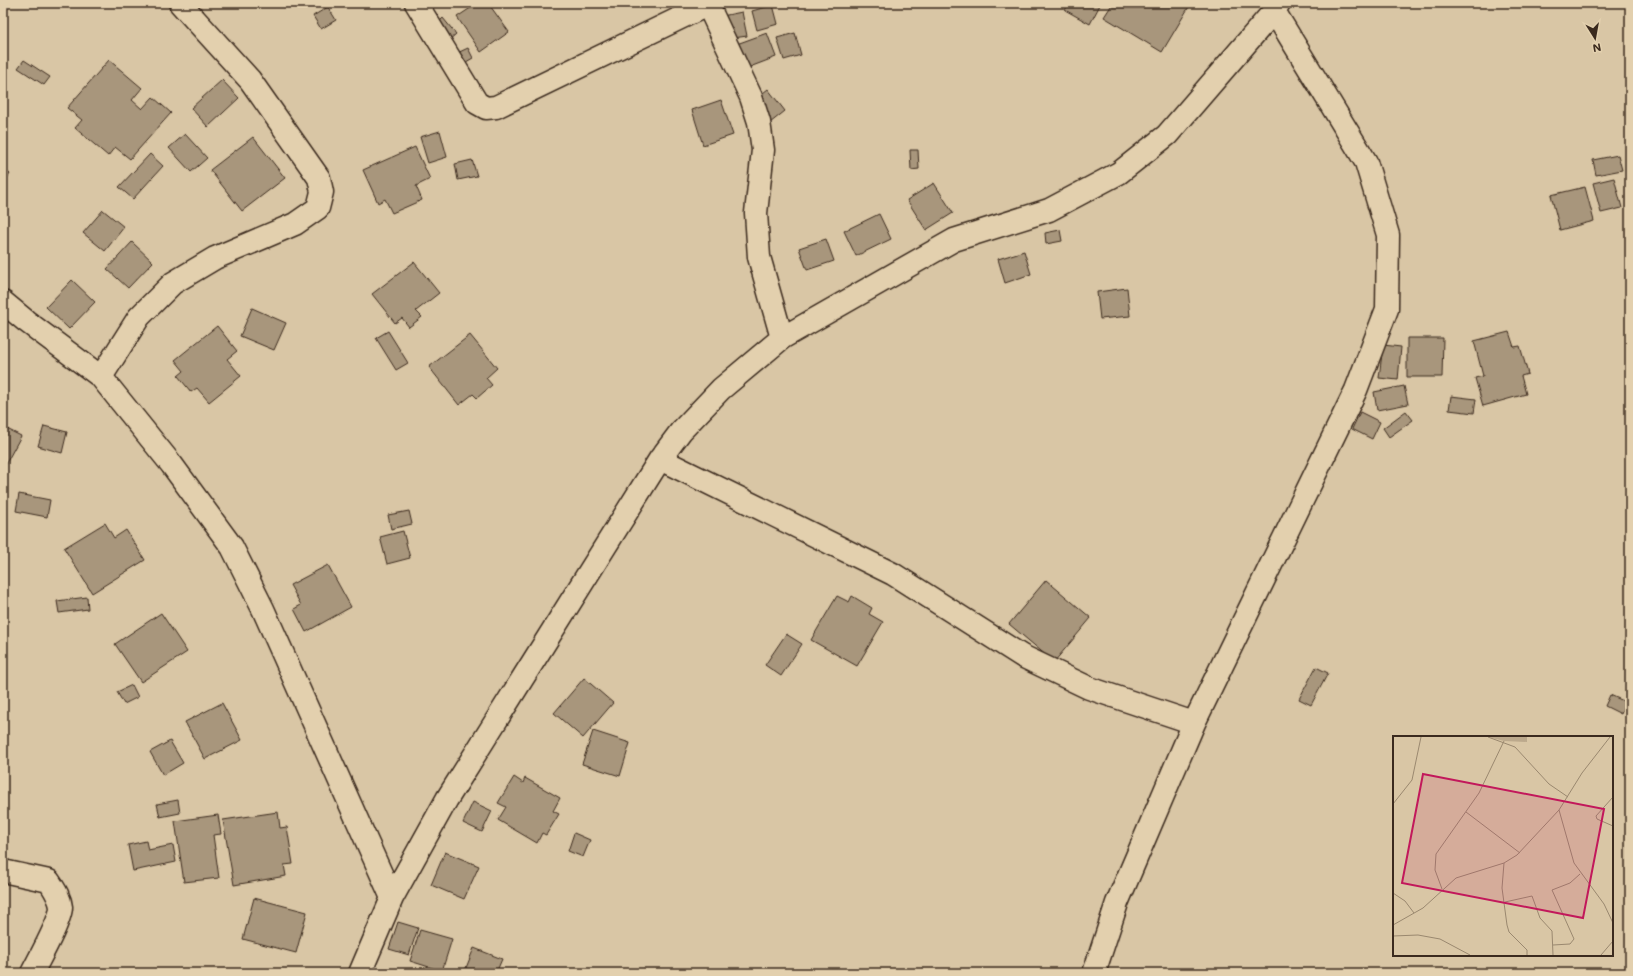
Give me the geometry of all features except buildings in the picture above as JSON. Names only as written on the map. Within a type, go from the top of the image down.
[{"type":"street","points":[[101,377],[139,317],[173,282],[215,258],[295,224],[318,208],[322,192],[319,178],[250,80],[180,3]]},
{"type":"street","points":[[416,3],[477,103],[486,108],[496,107],[707,4],[751,97],[759,122],[763,150],[756,213],[759,257],[782,338]]},
{"type":"street","points":[[360,973],[392,898],[447,799],[660,459],[681,431],[721,390],[782,338],[954,240],[1049,210],[1119,173],[1167,135],[1276,7],[1366,162],[1388,235],[1387,309],[1356,390],[1194,723],[1117,903],[1094,973]]},
{"type":"street","points":[[3,302],[101,377],[172,465],[232,547],[263,609],[392,898]]},
{"type":"street","points":[[660,459],[893,574],[1022,656],[1089,688],[1194,723]]},
{"type":"street","points":[[3,871],[49,882],[57,893],[61,907],[55,925],[32,973]]}]
